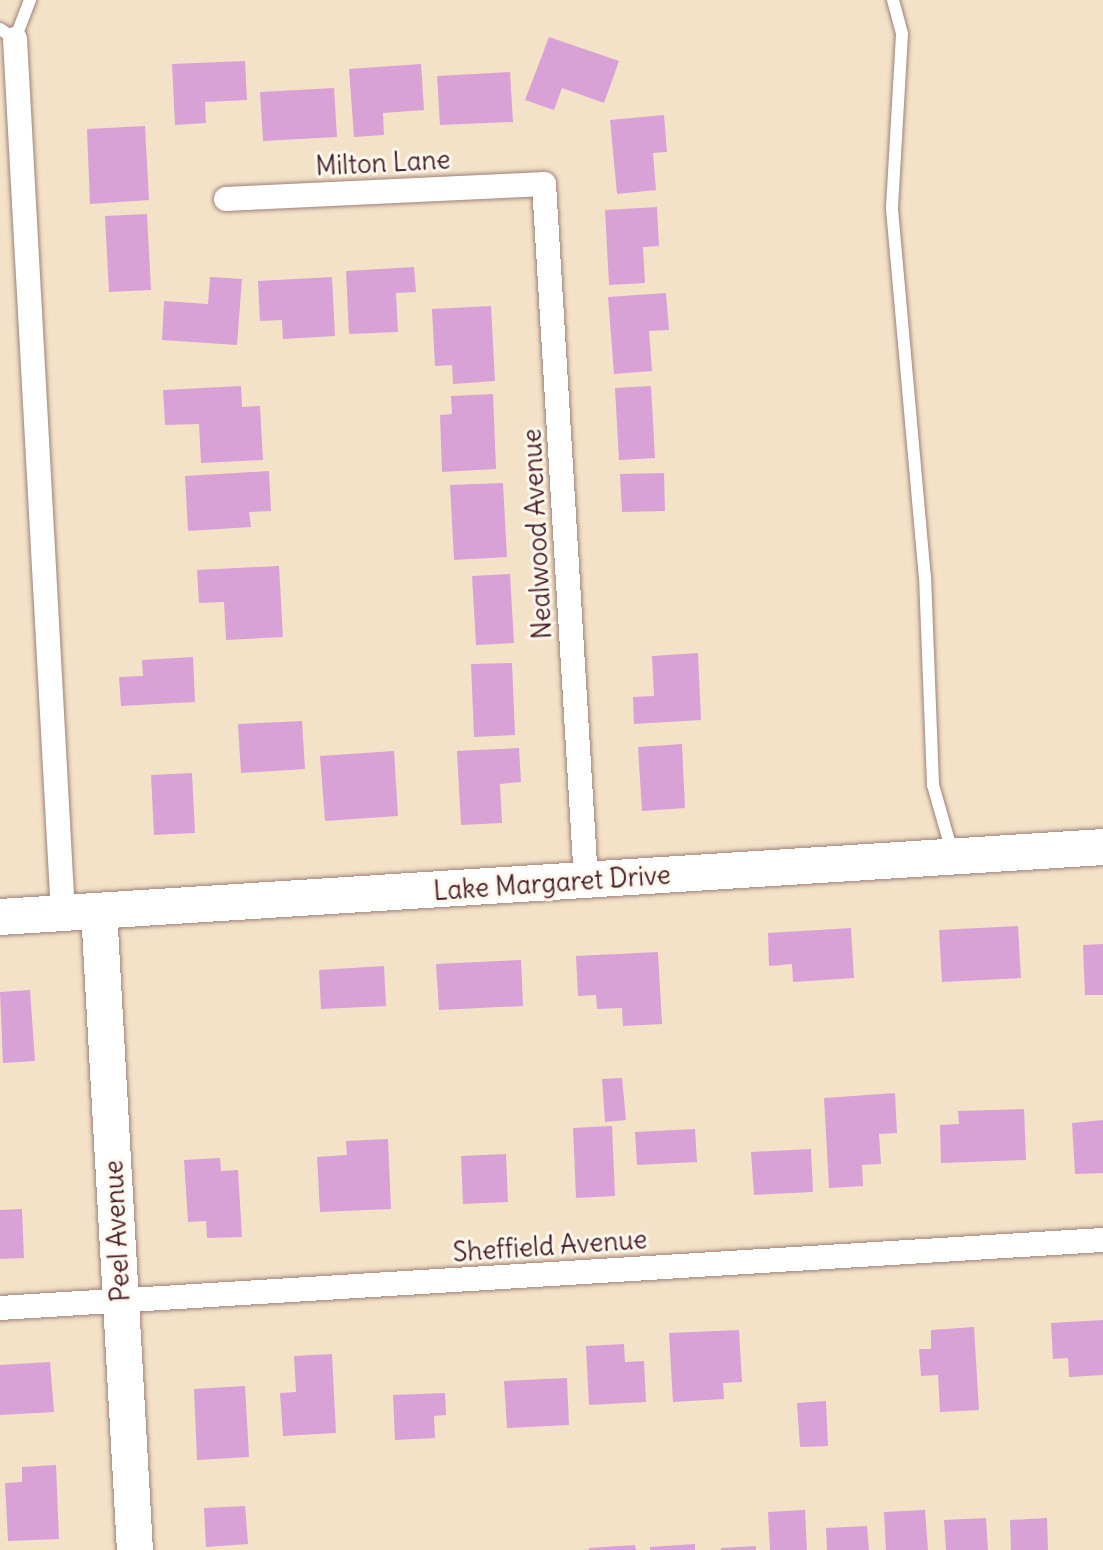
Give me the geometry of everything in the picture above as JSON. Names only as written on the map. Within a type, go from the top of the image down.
[{"type":"street","points":[[7,34],[63,913]]},
{"type":"street","name":"Milton Lane","points":[[226,199],[544,184]]},
{"type":"street","name":"Nealwood Avenue","points":[[544,184],[586,880]]},
{"type":"street","name":"Lake Margaret Drive","points":[[0,917],[1103,847]]},
{"type":"street","name":"Peel Avenue","points":[[99,911],[135,1550]]},
{"type":"street","name":"Sheffield Avenue","points":[[0,1308],[1103,1240]]},
{"type":"lane","points":[[7,34],[30,0]]},
{"type":"lane","points":[[893,0],[902,34],[892,209],[924,561],[933,785],[954,857]]},
{"type":"building","points":[[549,37],[619,61],[604,103],[562,88],[554,110],[525,100]]},
{"type":"building","points":[[245,61],[247,100],[205,102],[206,123],[175,125],[172,64]]},
{"type":"building","points":[[421,64],[424,110],[383,113],[384,135],[354,137],[349,69]]},
{"type":"building","points":[[510,72],[513,122],[440,125],[437,76]]},
{"type":"building","points":[[334,88],[337,137],[263,141],[260,92]]},
{"type":"building","points":[[664,115],[667,152],[653,153],[656,190],[617,194],[610,120]]},
{"type":"building","points":[[145,126],[149,200],[90,204],[87,129]]},
{"type":"building","points":[[657,207],[659,246],[643,247],[645,283],[609,285],[605,210]]},
{"type":"building","points":[[147,214],[151,290],[109,292],[105,216]]},
{"type":"building","points":[[414,267],[416,292],[396,293],[398,332],[349,334],[346,271]]},
{"type":"building","points":[[210,277],[242,279],[237,345],[162,340],[164,301],[208,304]]},
{"type":"building","points":[[332,277],[335,336],[283,339],[282,320],[260,321],[258,281]]},
{"type":"building","points":[[666,293],[669,330],[649,331],[652,371],[614,374],[608,297]]},
{"type":"building","points":[[491,306],[495,381],[453,384],[452,365],[435,366],[432,309]]},
{"type":"building","points":[[241,386],[242,407],[260,406],[263,460],[201,463],[199,424],[165,425],[163,390]]},
{"type":"building","points":[[651,386],[655,458],[619,460],[615,388]]},
{"type":"building","points":[[493,394],[496,469],[442,472],[440,415],[452,414],[451,396]]},
{"type":"building","points":[[269,471],[271,511],[249,512],[251,527],[188,531],[185,476]]},
{"type":"building","points":[[664,473],[665,511],[622,512],[620,474]]},
{"type":"building","points":[[503,483],[507,557],[454,560],[450,485]]},
{"type":"building","points":[[279,566],[283,637],[226,640],[224,602],[199,603],[197,570]]},
{"type":"building","points":[[510,574],[514,643],[476,645],[472,576]]},
{"type":"building","points":[[698,653],[701,720],[634,724],[633,697],[654,696],[652,656]]},
{"type":"building","points":[[193,657],[195,702],[121,706],[119,677],[143,676],[142,660]]},
{"type":"building","points":[[512,663],[515,735],[474,737],[471,664]]},
{"type":"building","points":[[302,721],[305,769],[241,773],[238,724]]},
{"type":"building","points":[[682,744],[685,808],[642,811],[638,747]]},
{"type":"building","points":[[519,748],[521,782],[500,784],[502,823],[461,825],[457,751]]},
{"type":"building","points":[[394,751],[398,816],[325,821],[320,756]]},
{"type":"building","points":[[192,773],[195,833],[154,835],[151,775]]},
{"type":"building","points":[[1018,926],[1021,978],[942,982],[939,930]]},
{"type":"building","points":[[851,928],[854,978],[793,982],[792,964],[769,966],[768,933]]},
{"type":"building","points":[[1103,944],[1103,995],[1085,995],[1083,945]]},
{"type":"building","points":[[658,952],[662,1024],[623,1026],[622,1008],[597,1009],[596,995],[578,996],[576,956]]},
{"type":"building","points":[[521,960],[523,1006],[439,1010],[436,964]]},
{"type":"building","points":[[384,966],[386,1006],[321,1009],[319,970]]},
{"type":"building","points":[[30,990],[35,1061],[3,1063],[0,992]]},
{"type":"building","points":[[622,1078],[626,1120],[605,1122],[602,1079]]},
{"type":"building","points":[[895,1093],[897,1133],[879,1134],[881,1164],[862,1165],[863,1186],[829,1188],[824,1098]]},
{"type":"building","points":[[1024,1109],[1026,1160],[941,1163],[940,1125],[959,1124],[958,1111]]},
{"type":"building","points":[[1103,1120],[1103,1173],[1075,1174],[1072,1123]]},
{"type":"building","points":[[612,1126],[615,1196],[576,1198],[573,1128]]},
{"type":"building","points":[[695,1129],[697,1162],[637,1165],[635,1132]]},
{"type":"building","points":[[388,1139],[391,1209],[320,1212],[317,1157],[347,1155],[346,1141]]},
{"type":"building","points":[[811,1149],[813,1192],[754,1195],[751,1152]]},
{"type":"building","points":[[506,1154],[508,1202],[463,1204],[461,1156]]},
{"type":"building","points":[[220,1158],[221,1171],[238,1170],[242,1237],[207,1238],[206,1221],[188,1222],[184,1160]]},
{"type":"building","points":[[22,1209],[24,1258],[0,1259],[0,1210]]},
{"type":"building","points":[[1103,1320],[1103,1375],[1069,1377],[1068,1358],[1053,1359],[1051,1323]]},
{"type":"building","points":[[974,1327],[979,1410],[940,1412],[938,1375],[921,1376],[919,1349],[931,1349],[931,1330]]},
{"type":"building","points":[[739,1330],[742,1382],[723,1383],[724,1399],[673,1402],[669,1333]]},
{"type":"building","points":[[624,1344],[625,1362],[644,1361],[646,1402],[589,1405],[586,1346]]},
{"type":"building","points":[[332,1354],[336,1433],[283,1436],[280,1393],[296,1392],[294,1356]]},
{"type":"building","points":[[50,1362],[54,1412],[0,1415],[0,1365]]},
{"type":"building","points":[[567,1378],[569,1425],[507,1428],[504,1381]]},
{"type":"building","points":[[245,1386],[249,1457],[197,1460],[194,1389]]},
{"type":"building","points":[[445,1393],[446,1415],[434,1416],[435,1438],[395,1440],[393,1395]]},
{"type":"building","points":[[826,1401],[828,1446],[800,1447],[797,1403]]},
{"type":"building","points":[[56,1465],[59,1539],[8,1541],[5,1483],[22,1482],[22,1467]]},
{"type":"building","points":[[245,1506],[248,1544],[206,1547],[204,1508]]},
{"type":"building","points":[[805,1510],[807,1550],[770,1550],[768,1512]]},
{"type":"building","points":[[925,1510],[928,1550],[886,1550],[884,1512]]},
{"type":"building","points":[[986,1518],[988,1550],[946,1550],[944,1520]]},
{"type":"building","points":[[1047,1518],[1048,1550],[1011,1550],[1010,1520]]},
{"type":"building","points":[[867,1526],[869,1550],[827,1550],[826,1528]]},
{"type":"building","points":[[695,1544],[695,1550],[650,1550],[650,1547]]},
{"type":"building","points":[[635,1545],[636,1550],[589,1550],[589,1548]]},
{"type":"building","points":[[756,1546],[756,1550],[721,1550],[721,1548]]}]
